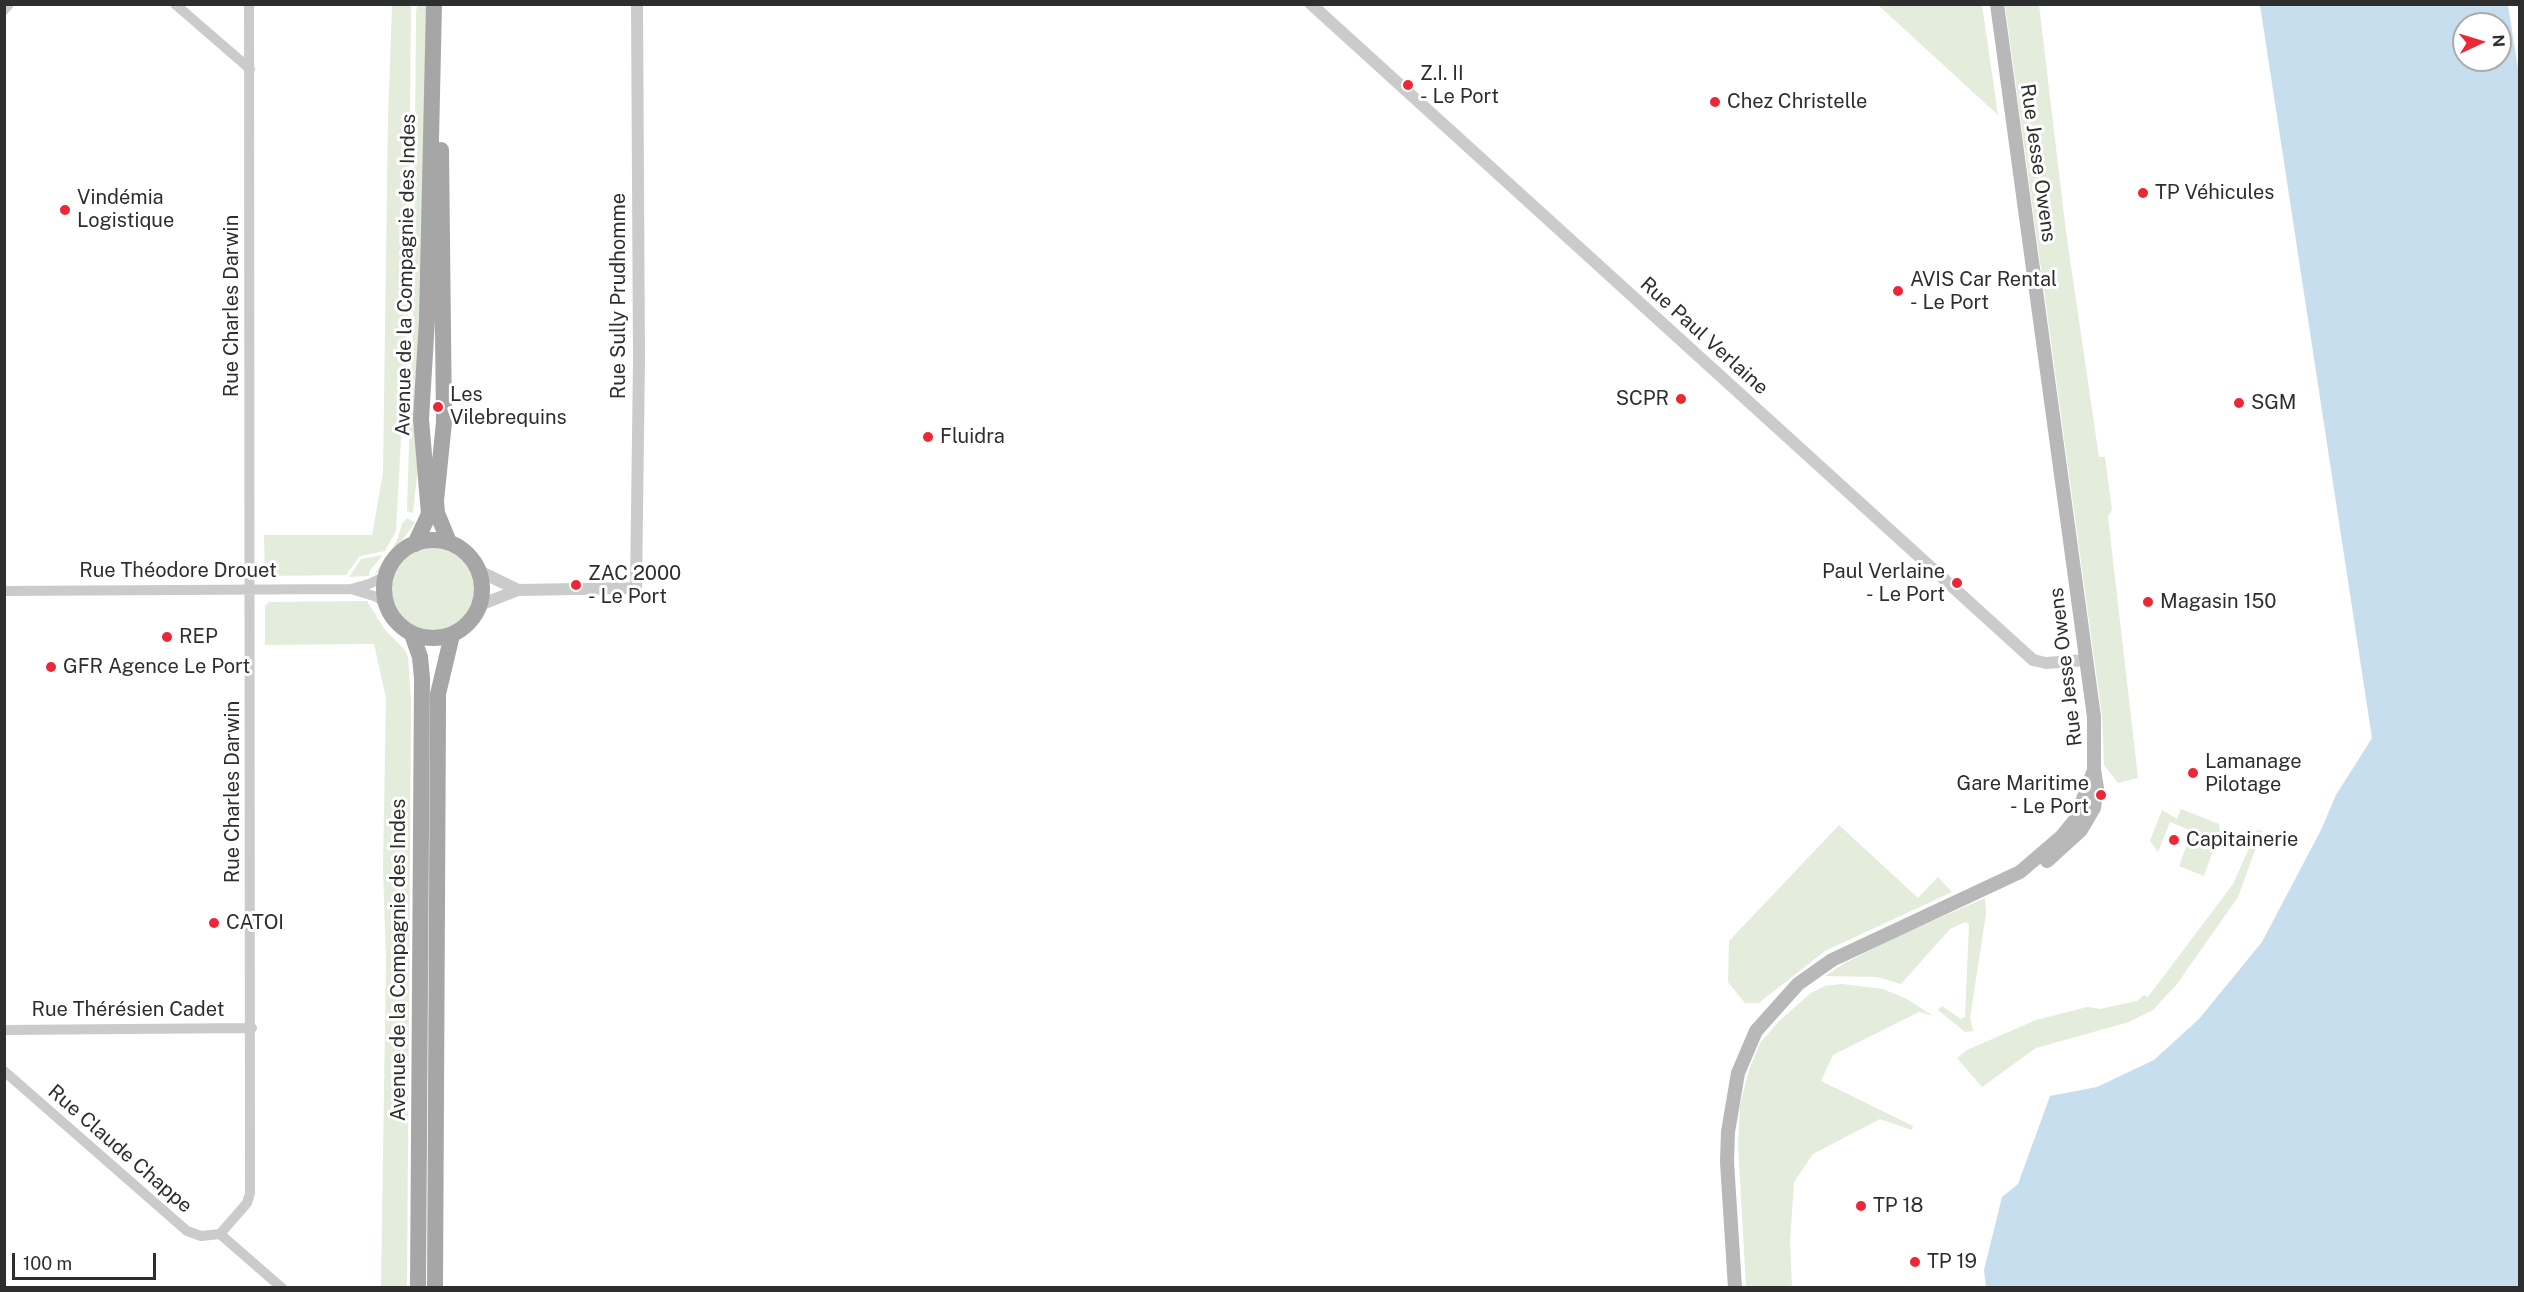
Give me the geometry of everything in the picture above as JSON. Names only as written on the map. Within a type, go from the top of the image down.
[{"type":"main road","name":"Avenue de la Compagnie des Indes","points":[[415,544],[429,514],[421,419],[422,366],[427,320],[434,4]]},
{"type":"main road","name":"Avenue de la Compagnie des Indes","points":[[443,4],[441,320],[444,422],[436,501],[437,513],[449,542]]},
{"type":"main road","name":"Rue Jesse Owens","points":[[1735,1287],[1726,1162],[1728,1132],[1738,1073],[1756,1031],[1798,984],[1832,960],[2020,872],[2044,863],[2081,830],[2094,808],[2097,788],[2094,770],[2096,739],[1997,4]]},
{"type":"main road","points":[[426,540],[449,542],[467,553],[479,571],[482,582],[480,605],[470,623],[452,635],[432,639],[412,634],[396,621],[387,604],[386,576],[392,562],[402,551],[426,540]]},
{"type":"main road","name":"Avenue de la Compagnie des Indes","points":[[412,634],[420,657],[422,678],[418,1287]]},
{"type":"main road","name":"Avenue de la Compagnie des Indes","points":[[435,1287],[438,694],[452,635]]},
{"type":"street","points":[[4,10],[9,4]]},
{"type":"street","points":[[175,4],[250,69]]},
{"type":"street","name":"Rue Charles Darwin","points":[[220,1234],[247,1203],[250,1192],[252,1028],[249,4]]},
{"type":"street","name":"Rue Sully Prudhomme","points":[[518,590],[636,588],[639,371],[637,4]]},
{"type":"street","name":"Rue Paul Verlaine","points":[[1311,4],[2033,660],[2046,663],[2086,660]]},
{"type":"street","points":[[479,571],[518,590]]},
{"type":"street","name":"Rue Théodore Drouet","points":[[351,589],[386,576]]},
{"type":"street","name":"Rue Théodore Drouet","points":[[4,591],[351,589],[377,597],[387,604]]},
{"type":"street","points":[[480,605],[518,590]]},
{"type":"street","name":"Rue Thérésien Cadet","points":[[4,1030],[252,1028]]},
{"type":"street","name":"Rue Claude Chappe","points":[[4,1071],[188,1231],[201,1236],[220,1234]]},
{"type":"street","points":[[220,1234],[282,1287]]},
{"type":"green space","points":[[427,4],[418,467],[413,513],[407,511],[414,285],[416,13],[417,5]]},
{"type":"green space","points":[[392,5],[411,5],[408,308],[396,531],[385,551],[360,556],[346,575],[265,576],[264,535],[372,535],[383,473],[388,118]]},
{"type":"green space","points":[[1878,5],[1982,5],[1998,115]]},
{"type":"green space","points":[[2005,5],[2039,5],[2066,232],[2099,457],[2105,457],[2112,510],[2108,517],[2138,778],[2118,783],[2104,765],[2102,716]]},
{"type":"green space","points":[[407,518],[415,523],[374,575],[397,541],[402,524]]},
{"type":"green space","points":[[433,548],[457,555],[469,567],[476,591],[469,615],[457,627],[433,634],[409,627],[397,615],[390,591],[397,567],[409,555]]},
{"type":"green space","points":[[383,555],[370,570],[369,576],[349,577],[361,559]]},
{"type":"green space","points":[[367,601],[385,630],[405,650],[408,657],[411,702],[407,1287],[381,1287],[386,962],[383,868],[386,698],[374,644],[265,645],[265,606],[269,602]]},
{"type":"green space","points":[[2181,809],[2219,824],[2220,830],[2204,876],[2179,866],[2192,831],[2170,822],[2158,852],[2150,841],[2162,810],[2177,819]]},
{"type":"green space","points":[[1839,825],[1918,898],[1938,877],[1952,892],[1825,951],[1759,1003],[1745,1003],[1728,982],[1729,941]]},
{"type":"green space","points":[[2257,830],[2262,831],[2238,897],[2177,984],[2153,1010],[2129,1022],[2036,1048],[1982,1087],[1957,1058],[1967,1050],[2036,1020],[2087,1007],[2100,1009],[2137,1001],[2144,995],[2148,997],[2233,884]]},
{"type":"green space","points":[[1985,898],[1986,914],[1970,1018],[1973,1031],[1965,1032],[1938,1010],[1942,1006],[1961,1019],[1965,1017],[1969,924],[1965,922],[1950,929],[1901,984],[1877,977],[1825,976],[1894,938]]},
{"type":"green space","points":[[1842,984],[1883,989],[1907,999],[1933,1016],[1919,1012],[1833,1055],[1821,1081],[1913,1126],[1912,1130],[1880,1119],[1813,1154],[1794,1182],[1790,1241],[1792,1287],[1746,1287],[1738,1145],[1740,1105],[1749,1070],[1760,1043],[1780,1020],[1811,993],[1825,986]]},
{"type":"water","points":[[2260,5],[2508,5],[2509,12],[2452,12],[2452,72],[2512,72],[2512,30],[2520,81],[2519,1287],[1986,1287],[1984,1270],[2002,1197],[2018,1184],[2050,1096],[2097,1087],[2154,1060],[2199,1019],[2262,942],[2321,830],[2336,795],[2372,738]]},
{"type":"place","name":"Z.I. II - Le Port","points":[[1408,85]]},
{"type":"place","name":"Chez Christelle","points":[[1715,102]]},
{"type":"place","name":"TP Véhicules","points":[[2143,193]]},
{"type":"place","name":"Vindémia Logistique","points":[[65,210]]},
{"type":"place","name":"AVIS Car Rental - Le Port","points":[[1898,291]]},
{"type":"place","name":"SCPR","points":[[1681,399]]},
{"type":"place","name":"SGM","points":[[2239,403]]},
{"type":"place","name":"Les Vilebrequins","points":[[438,407]]},
{"type":"place","name":"Fluidra","points":[[928,437]]},
{"type":"place","name":"Paul Verlaine - Le Port","points":[[1957,583]]},
{"type":"place","name":"ZAC 2000 - Le Port","points":[[576,585]]},
{"type":"place","name":"Magasin 150","points":[[2148,602]]},
{"type":"place","name":"REP","points":[[167,637]]},
{"type":"place","name":"GFR Agence Le Port","points":[[51,667]]},
{"type":"place","name":"Lamanage Pilotage","points":[[2193,773]]},
{"type":"place","name":"Gare Maritime - Le Port","points":[[2101,795]]},
{"type":"place","name":"Capitainerie","points":[[2174,840]]},
{"type":"place","name":"CATOI","points":[[214,923]]},
{"type":"place","name":"TP 18","points":[[1861,1206]]},
{"type":"place","name":"TP 19","points":[[1915,1262]]}]
